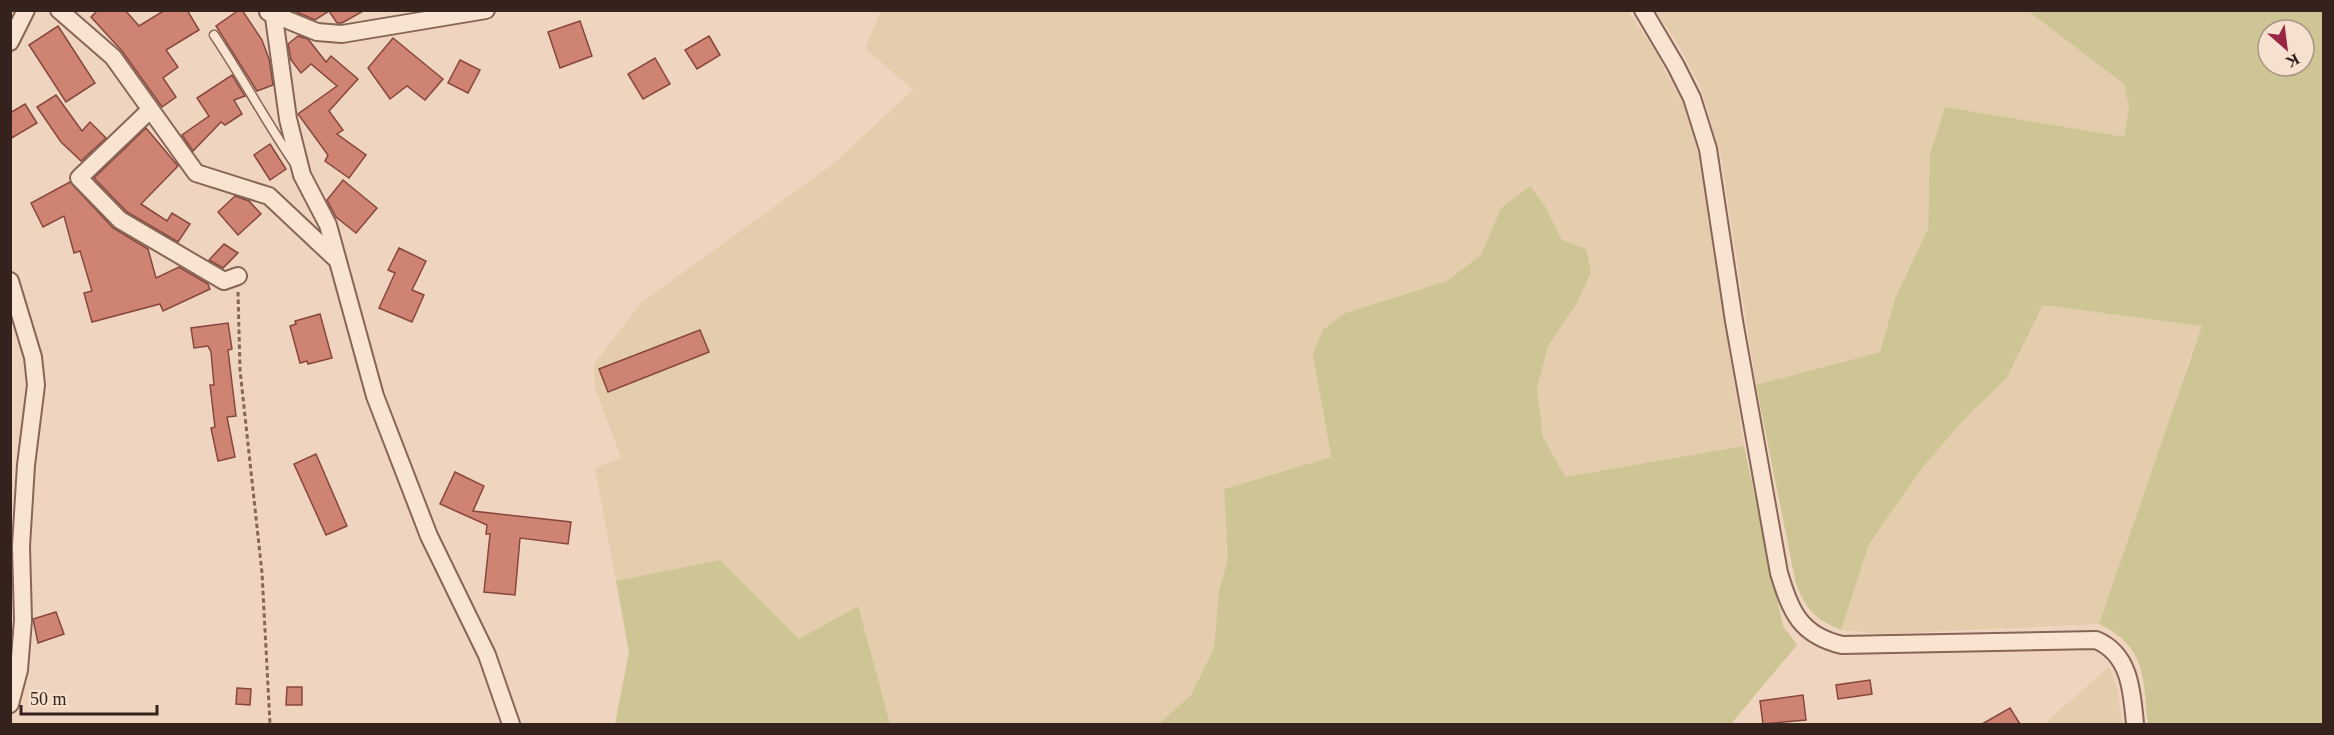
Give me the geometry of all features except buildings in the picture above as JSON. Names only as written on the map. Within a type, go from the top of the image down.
[{"type":"street","points":[[10,42],[26,10]]},
{"type":"street","points":[[59,10],[113,57],[196,173],[269,196],[336,258]]},
{"type":"street","points":[[271,12],[317,32],[342,34],[486,10]]},
{"type":"street","points":[[1642,10],[1676,66],[1692,98],[1708,149],[1734,321],[1779,573],[1788,600],[1799,620],[1809,632],[1842,645],[2096,640],[2109,645],[2124,666],[2128,676],[2135,724]]},
{"type":"street","points":[[271,12],[288,119],[302,175],[328,225],[375,396],[429,536],[487,655],[511,724]]},
{"type":"street","points":[[150,110],[79,178],[106,209],[135,230],[224,281],[238,276]]},
{"type":"street","points":[[10,281],[33,357],[36,385],[26,465],[21,546],[23,620],[19,670],[10,704]]},
{"type":"lane","points":[[214,35],[244,80],[267,124],[302,175]]},
{"type":"path","points":[[238,276],[240,370],[262,573],[270,724]]},
{"type":"shaded area","points":[[881,11],[1628,11],[1653,48],[1683,104],[1698,152],[1744,446],[1565,477],[1543,437],[1537,388],[1548,346],[1577,303],[1562,240],[1545,206],[1529,186],[1501,208],[1481,255],[1447,281],[1345,313],[1322,410],[1331,457],[1224,489],[1228,559],[1219,591],[1214,648],[1191,695],[1159,724],[890,724],[857,606],[799,639],[720,560],[616,581],[595,468],[621,458],[595,387],[594,364],[641,303],[832,165],[913,90],[865,48]]},
{"type":"shaded area","points":[[1656,11],[2028,11],[2124,84],[2129,107],[2124,138],[1945,107],[1930,154],[1928,229],[1896,296],[1880,352],[1756,385],[1721,157],[1700,85],[1678,44]]},
{"type":"shaded area","points":[[2028,11],[2323,11],[2323,724],[2148,724],[2140,665],[2126,643],[2115,633],[2099,624],[2202,326],[2043,305],[2006,379],[1967,416],[1923,467],[1869,544],[1841,630],[1818,618],[1808,608],[1796,584],[1756,385],[1880,352],[1896,296],[1928,229],[1930,154],[1945,107],[2124,137],[2129,107],[2124,84]]},
{"type":"shaded area","points":[[1530,186],[1545,206],[1562,240],[1586,249],[1591,272],[1577,303],[1548,346],[1537,388],[1543,437],[1565,477],[1744,446],[1783,626],[1797,645],[1731,724],[1159,724],[1191,695],[1214,648],[1219,591],[1228,559],[1224,489],[1331,457],[1313,354],[1323,330],[1345,313],[1447,281],[1481,255],[1501,208]]},
{"type":"shaded area","points":[[2043,305],[2203,326],[2187,365],[2169,428],[2099,624],[1881,634],[1841,630],[1869,544],[1923,467],[1967,416],[2006,379]]},
{"type":"shaded area","points":[[720,560],[799,639],[858,606],[890,724],[615,724],[629,652],[616,581]]},
{"type":"shaded area","points":[[2109,667],[2118,690],[2122,724],[2044,724]]}]
